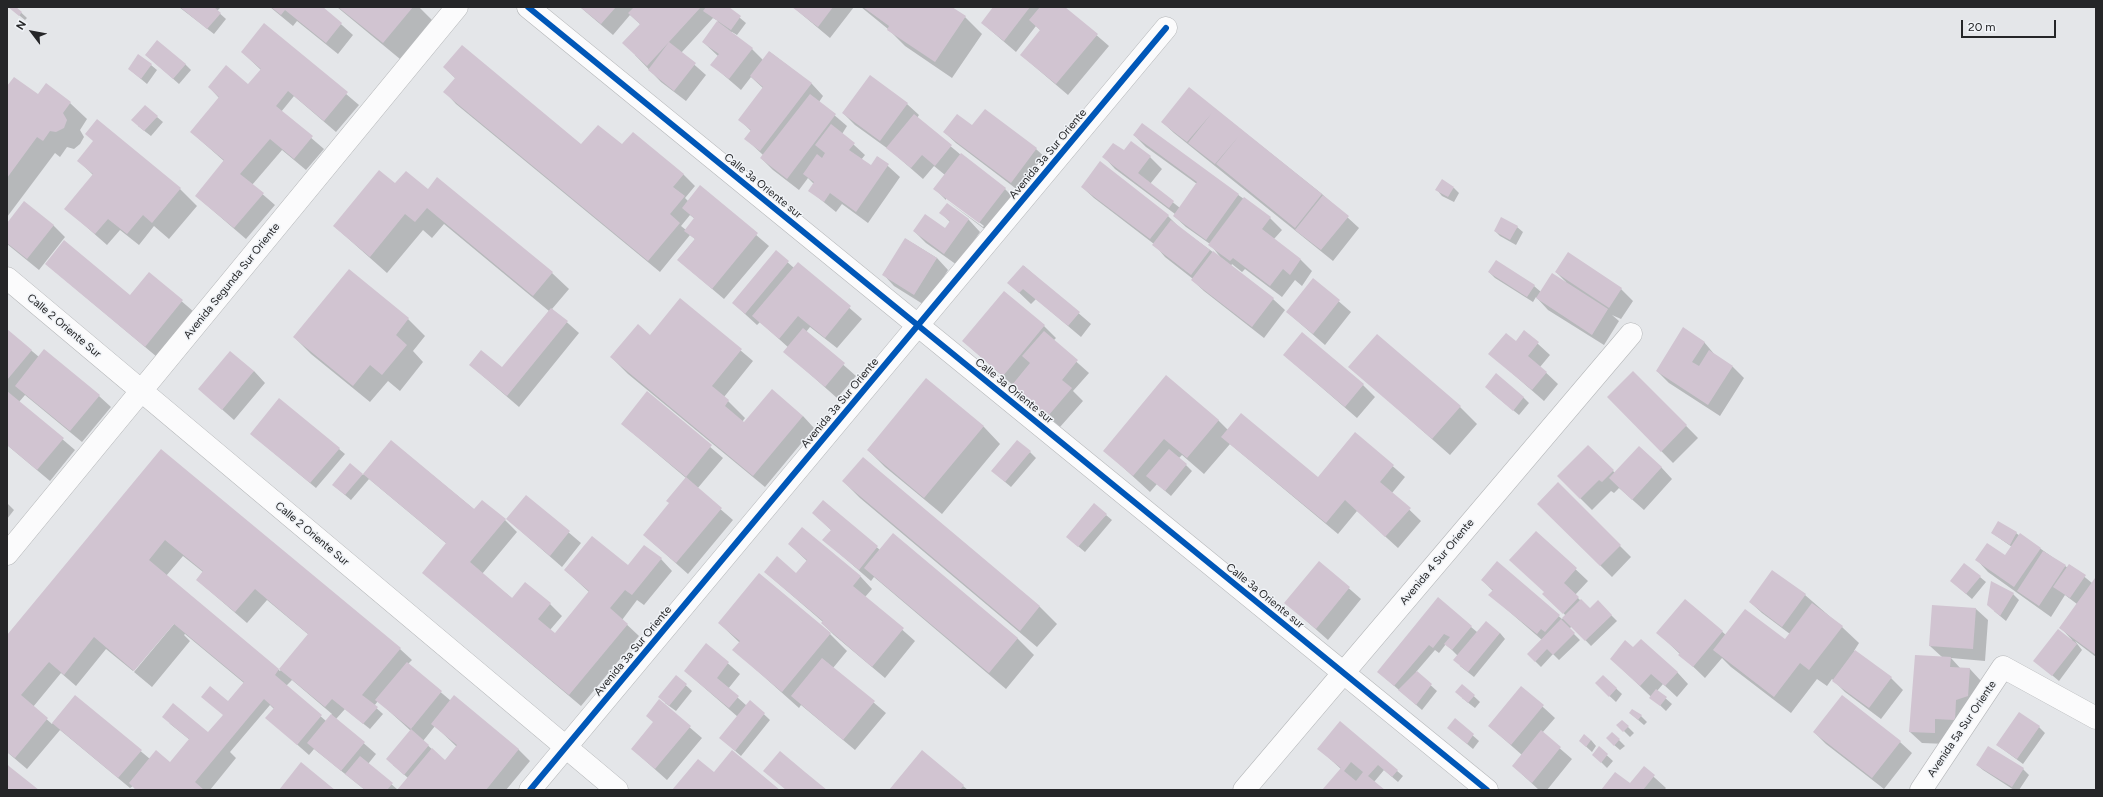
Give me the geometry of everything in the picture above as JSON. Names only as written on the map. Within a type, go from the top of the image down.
[{"type":"street","name":"Avenida Segunda Sur Oriente","points":[[7,554],[457,7]]},
{"type":"street","name":"Calle 3a Oriente sur","points":[[528,7],[1487,790]]},
{"type":"street","name":"Avenida 3a Sur Oriente","points":[[530,790],[1166,28]]},
{"type":"street","name":"Calle 2 Oriente Sur","points":[[7,278],[617,790]]},
{"type":"street","name":"Avenida 4 Sur Oriente","points":[[1244,790],[1631,334]]},
{"type":"street","name":"Avenida 5a Sur Oriente","points":[[1921,790],[2002,667],[2096,718]]},
{"type":"building","points":[[8,7],[16,7],[22,12],[19,16]]},
{"type":"building","points":[[180,7],[214,7],[221,13],[207,29]]},
{"type":"building","points":[[271,7],[323,7],[342,23],[326,43],[285,10],[281,15]]},
{"type":"building","points":[[338,7],[413,7],[383,43]]},
{"type":"building","points":[[580,7],[616,7],[601,24]]},
{"type":"building","points":[[634,7],[701,7],[647,66],[622,43],[640,24],[628,13]]},
{"type":"building","points":[[706,7],[729,7],[741,16],[731,30],[703,11]]},
{"type":"building","points":[[792,7],[833,7],[818,27]]},
{"type":"building","points":[[863,7],[952,7],[966,16],[935,62],[887,30],[889,26]]},
{"type":"building","points":[[993,7],[1030,7],[1004,41],[981,23]]},
{"type":"building","points":[[1040,7],[1065,7],[1098,34],[1056,84],[1020,55],[1040,30],[1029,20]]},
{"type":"building","points":[[717,21],[753,48],[729,79],[710,65],[719,54],[702,42]]},
{"type":"building","points":[[264,23],[348,92],[324,121],[288,91],[276,106],[313,136],[294,159],[270,139],[240,174],[264,193],[234,228],[195,196],[224,160],[190,132],[219,97],[208,87],[226,65],[248,84],[261,69],[241,52]]},
{"type":"building","points":[[157,40],[186,64],[173,79],[145,55]]},
{"type":"building","points":[[669,42],[696,63],[674,91],[648,70]]},
{"type":"building","points":[[462,45],[581,144],[598,125],[622,144],[633,132],[684,174],[673,187],[685,196],[670,214],[680,223],[648,261],[443,92],[455,78],[443,67]]},
{"type":"building","points":[[769,51],[812,83],[760,151],[744,139],[751,130],[738,120],[763,87],[750,76]]},
{"type":"building","points":[[138,54],[152,64],[141,79],[128,69]]},
{"type":"building","points":[[870,75],[908,103],[880,141],[842,113]]},
{"type":"building","points":[[14,77],[38,94],[46,83],[71,102],[63,113],[67,120],[64,128],[56,132],[50,131],[43,141],[37,137],[7,178],[7,86]]},
{"type":"building","points":[[1189,87],[1322,194],[1295,228],[1216,164],[1239,136],[1215,164],[1188,143],[1212,113],[1187,142],[1161,122]]},
{"type":"building","points":[[810,94],[836,114],[787,179],[760,158]]},
{"type":"building","points":[[145,105],[158,116],[144,131],[131,120]]},
{"type":"building","points":[[985,109],[1037,148],[1011,183],[943,132],[957,114],[972,125]]},
{"type":"building","points":[[914,114],[952,145],[935,166],[922,155],[911,168],[886,148]]},
{"type":"building","points":[[97,119],[181,188],[152,223],[143,215],[127,234],[108,219],[95,234],[64,209],[93,174],[77,161],[93,141],[85,134]]},
{"type":"building","points":[[1142,123],[1239,194],[1206,240],[1173,216],[1197,182],[1133,135]]},
{"type":"building","points":[[831,124],[855,143],[849,150],[871,165],[877,156],[889,164],[856,212],[830,193],[824,202],[808,191],[814,182],[803,174],[817,154],[822,158],[825,153],[815,145]]},
{"type":"building","points":[[1131,141],[1151,156],[1138,173],[1174,201],[1169,208],[1102,157],[1113,143],[1124,150]]},
{"type":"building","points":[[961,153],[1006,188],[979,223],[933,189]]},
{"type":"building","points":[[1100,161],[1169,215],[1150,239],[1081,187]]},
{"type":"building","points":[[379,170],[395,183],[406,171],[428,189],[437,177],[553,272],[533,296],[427,208],[415,222],[405,214],[370,257],[333,226]]},
{"type":"building","points":[[1442,179],[1454,187],[1448,197],[1435,190]]},
{"type":"building","points":[[700,185],[758,233],[712,289],[677,260],[695,239],[684,231],[694,218],[682,208]]},
{"type":"building","points":[[1323,195],[1349,216],[1321,250],[1295,230]]},
{"type":"building","points":[[1244,197],[1271,217],[1262,229],[1301,259],[1290,275],[1283,269],[1270,286],[1233,258],[1230,261],[1208,245]]},
{"type":"building","points":[[24,201],[54,225],[27,259],[7,243],[7,223]]},
{"type":"building","points":[[947,203],[969,219],[944,254],[913,231],[925,214],[945,228],[950,221],[939,213]]},
{"type":"building","points":[[1501,217],[1518,226],[1510,240],[1494,231]]},
{"type":"building","points":[[1171,220],[1210,250],[1191,275],[1152,245]]},
{"type":"building","points":[[905,238],[937,258],[914,295],[882,275]]},
{"type":"building","points":[[64,240],[130,295],[149,272],[183,300],[145,347],[45,264]]},
{"type":"building","points":[[776,250],[789,261],[745,314],[732,303]]},
{"type":"building","points":[[1213,251],[1274,298],[1252,327],[1191,280]]},
{"type":"building","points":[[1568,252],[1622,288],[1609,308],[1555,272]]},
{"type":"building","points":[[1496,260],[1535,285],[1527,297],[1488,272]]},
{"type":"building","points":[[798,262],[851,306],[825,338],[798,316],[779,339],[752,316]]},
{"type":"building","points":[[1023,265],[1080,312],[1068,326],[1023,289],[1019,293],[1007,283]]},
{"type":"building","points":[[349,269],[409,318],[396,335],[407,345],[382,375],[370,365],[353,386],[293,337]]},
{"type":"building","points":[[1552,273],[1608,309],[1592,335],[1536,298]]},
{"type":"building","points":[[1313,278],[1340,300],[1313,334],[1286,312]]},
{"type":"building","points":[[1004,291],[1045,325],[1003,376],[962,341]]},
{"type":"building","points":[[680,298],[742,349],[712,386],[729,400],[725,406],[744,422],[772,389],[803,416],[753,476],[610,357],[638,324],[650,335]]},
{"type":"building","points":[[551,308],[568,321],[507,396],[469,365],[481,350],[502,367]]},
{"type":"building","points":[[1683,327],[1705,342],[1692,362],[1699,366],[1709,350],[1733,366],[1708,405],[1656,371]]},
{"type":"building","points":[[803,328],[845,363],[825,387],[783,352]]},
{"type":"building","points":[[7,329],[32,350],[7,380]]},
{"type":"building","points":[[1524,330],[1539,342],[1528,356],[1547,372],[1532,390],[1488,354],[1506,333],[1516,341]]},
{"type":"building","points":[[1044,331],[1078,360],[1062,380],[1072,388],[1048,416],[1012,385],[1030,363],[1022,356]]},
{"type":"building","points":[[1302,332],[1364,384],[1345,407],[1283,355]]},
{"type":"building","points":[[1377,334],[1461,406],[1432,439],[1348,367]]},
{"type":"building","points":[[44,349],[100,395],[70,431],[15,386]]},
{"type":"building","points":[[230,351],[254,371],[222,410],[198,389]]},
{"type":"building","points":[[1633,371],[1687,425],[1661,452],[1607,397]]},
{"type":"building","points":[[1496,373],[1524,397],[1513,411],[1485,387]]},
{"type":"building","points":[[1166,375],[1219,420],[1187,458],[1164,439],[1133,476],[1103,451]]},
{"type":"building","points":[[926,378],[984,426],[924,498],[867,450]]},
{"type":"building","points":[[7,391],[64,438],[37,470],[7,445]]},
{"type":"building","points":[[647,391],[712,445],[686,477],[621,424]]},
{"type":"building","points":[[279,398],[340,448],[310,483],[250,434]]},
{"type":"building","points":[[1241,413],[1318,477],[1355,432],[1394,465],[1380,482],[1411,508],[1385,537],[1345,500],[1326,523],[1221,437]]},
{"type":"building","points":[[391,440],[474,509],[482,500],[506,519],[470,562],[512,598],[525,582],[551,603],[538,619],[555,633],[589,591],[564,570],[592,536],[628,565],[644,545],[662,558],[632,595],[625,590],[610,608],[628,624],[569,695],[422,573],[446,543],[363,474]]},
{"type":"building","points":[[1017,440],[1031,451],[1005,482],[991,471]]},
{"type":"building","points":[[1588,445],[1614,470],[1602,482],[1599,480],[1580,499],[1557,476]]},
{"type":"building","points":[[1639,446],[1662,467],[1632,500],[1609,478]]},
{"type":"building","points":[[161,449],[401,648],[362,695],[378,707],[363,724],[332,699],[325,707],[279,669],[275,675],[322,715],[297,745],[265,718],[274,708],[264,699],[195,782],[204,790],[136,790],[129,783],[156,750],[170,762],[189,739],[162,717],[173,703],[208,732],[223,715],[201,697],[210,686],[228,701],[244,682],[174,624],[134,671],[94,637],[64,675],[49,662],[21,695],[48,718],[15,758],[7,752],[7,635]],"holes":[[[165,540],[203,571],[196,580],[235,612],[255,589],[308,634],[279,669],[149,560]]]},
{"type":"building","points":[[1169,449],[1187,464],[1165,491],[1146,476]]},
{"type":"building","points":[[863,457],[1040,606],[1020,631],[842,481]]},
{"type":"building","points":[[350,463],[363,474],[345,495],[332,485]]},
{"type":"building","points":[[686,477],[722,508],[676,563],[643,535],[669,503],[666,501]]},
{"type":"building","points":[[1558,482],[1621,545],[1600,566],[1537,504]]},
{"type":"building","points":[[526,495],[570,531],[550,556],[506,519]]},
{"type":"building","points":[[823,500],[878,546],[859,570],[822,540],[831,530],[812,513]]},
{"type":"building","points":[[1094,503],[1107,514],[1078,547],[1066,537]]},
{"type":"building","points":[[1998,521],[2017,532],[2010,545],[1991,533]]},
{"type":"building","points":[[802,527],[861,576],[853,586],[904,628],[872,667],[821,623],[823,621],[764,572],[777,556],[796,573],[807,560],[788,544]]},
{"type":"building","points":[[1536,531],[1577,568],[1564,583],[1579,597],[1563,614],[1542,594],[1544,592],[1509,560]]},
{"type":"building","points":[[893,533],[1018,638],[989,673],[864,568]]},
{"type":"building","points":[[2020,533],[2041,548],[2014,587],[1975,560],[1987,543],[2005,555]]},
{"type":"building","points":[[2043,551],[2066,565],[2039,606],[2017,591]]},
{"type":"building","points":[[1319,561],[1350,587],[1316,629],[1284,603]]},
{"type":"building","points":[[1497,561],[1560,615],[1545,632],[1541,629],[1537,634],[1488,595],[1493,590],[1481,580]]},
{"type":"building","points":[[1964,563],[1981,576],[1966,594],[1950,581]]},
{"type":"building","points":[[2069,564],[2086,575],[2070,598],[2053,587]]},
{"type":"building","points":[[1772,570],[1806,594],[1782,627],[1749,602]]},
{"type":"building","points":[[759,573],[831,633],[782,692],[732,650],[740,641],[718,623]]},
{"type":"building","points":[[2095,578],[2096,579],[2096,655],[2059,628]]},
{"type":"building","points":[[1991,581],[2014,593],[2000,616],[1987,605]]},
{"type":"building","points":[[1438,597],[1472,626],[1452,650],[1444,644],[1450,637],[1444,634],[1433,648],[1429,645],[1394,686],[1377,672]]},
{"type":"building","points":[[1581,599],[1590,608],[1598,600],[1612,615],[1585,641],[1562,618]]},
{"type":"building","points":[[1685,599],[1723,631],[1693,667],[1678,655],[1680,653],[1656,633]]},
{"type":"building","points":[[1812,603],[1843,626],[1809,670],[1800,663],[1774,697],[1713,650],[1745,609],[1785,639]]},
{"type":"building","points":[[1932,605],[1976,608],[1973,649],[1929,646]]},
{"type":"building","points":[[1561,619],[1575,633],[1553,655],[1547,649],[1535,662],[1527,654]]},
{"type":"building","points":[[1486,621],[1500,633],[1468,672],[1453,660]]},
{"type":"building","points":[[2058,629],[2077,644],[2052,676],[2033,661]]},
{"type":"building","points":[[1641,639],[1678,672],[1665,686],[1651,674],[1640,686],[1610,659],[1625,640],[1633,647]]},
{"type":"building","points":[[706,643],[729,662],[717,678],[739,696],[729,708],[684,671]]},
{"type":"building","points":[[1855,650],[1892,677],[1869,708],[1832,681]]},
{"type":"building","points":[[1915,655],[1951,657],[1950,667],[1970,668],[1968,696],[1956,700],[1955,720],[1935,719],[1935,733],[1909,732]]},
{"type":"building","points":[[822,658],[875,701],[843,740],[791,696]]},
{"type":"building","points":[[407,662],[442,691],[411,729],[375,700]]},
{"type":"building","points":[[1417,671],[1432,684],[1416,705],[1398,690]]},
{"type":"building","points":[[676,675],[687,684],[669,706],[658,697]]},
{"type":"building","points":[[1603,675],[1617,688],[1609,697],[1595,683]]},
{"type":"building","points":[[1462,684],[1475,695],[1468,703],[1455,692]]},
{"type":"building","points":[[1521,686],[1544,705],[1511,745],[1488,726]]},
{"type":"building","points":[[1656,689],[1667,697],[1660,706],[1649,698]]},
{"type":"building","points":[[75,695],[142,750],[118,778],[52,723]]},
{"type":"building","points":[[454,695],[519,749],[486,790],[397,790],[432,748],[445,760],[457,745],[431,724]]},
{"type":"building","points":[[1842,695],[1901,741],[1872,778],[1813,732]]},
{"type":"building","points":[[659,699],[691,726],[655,769],[631,749],[653,722],[646,716]]},
{"type":"building","points":[[750,700],[765,713],[735,751],[719,738]]},
{"type":"building","points":[[1632,709],[1642,715],[1638,720],[1629,713]]},
{"type":"building","points":[[2019,712],[2040,726],[2017,759],[1996,745]]},
{"type":"building","points":[[331,714],[365,742],[341,771],[307,743]]},
{"type":"building","points":[[1455,718],[1474,734],[1467,744],[1447,728]]},
{"type":"building","points":[[1622,720],[1629,726],[1623,732],[1616,725]]},
{"type":"building","points":[[1340,721],[1398,770],[1392,777],[1378,765],[1368,776],[1385,790],[1322,790],[1341,768],[1317,749]],"holes":[[[1351,762],[1363,772],[1356,781],[1344,771]]]},
{"type":"building","points":[[411,729],[429,745],[404,775],[386,759]]},
{"type":"building","points":[[1541,730],[1561,747],[1532,783],[1512,766]]},
{"type":"building","points":[[1612,732],[1620,739],[1614,746],[1606,738]]},
{"type":"building","points":[[1584,734],[1591,740],[1586,747],[1579,741]]},
{"type":"building","points":[[1599,746],[1608,754],[1601,763],[1592,755]]},
{"type":"building","points":[[1988,746],[2024,768],[2012,787],[1976,765]]},
{"type":"building","points":[[732,750],[780,790],[672,790],[698,759],[714,772]]},
{"type":"building","points":[[922,750],[964,785],[960,790],[889,790]]},
{"type":"building","points":[[780,751],[827,790],[786,790],[763,771]]},
{"type":"building","points":[[360,756],[393,783],[387,790],[365,790],[345,774]]},
{"type":"building","points":[[301,762],[335,790],[279,790]]},
{"type":"building","points":[[7,764],[10,767],[39,790],[7,790]]},
{"type":"building","points":[[1644,766],[1655,775],[1643,790],[1601,790],[1615,772],[1630,783]]},
{"type":"cycle path","points":[[528,7],[1487,790]]},
{"type":"cycle path","points":[[530,790],[1166,28]]}]
